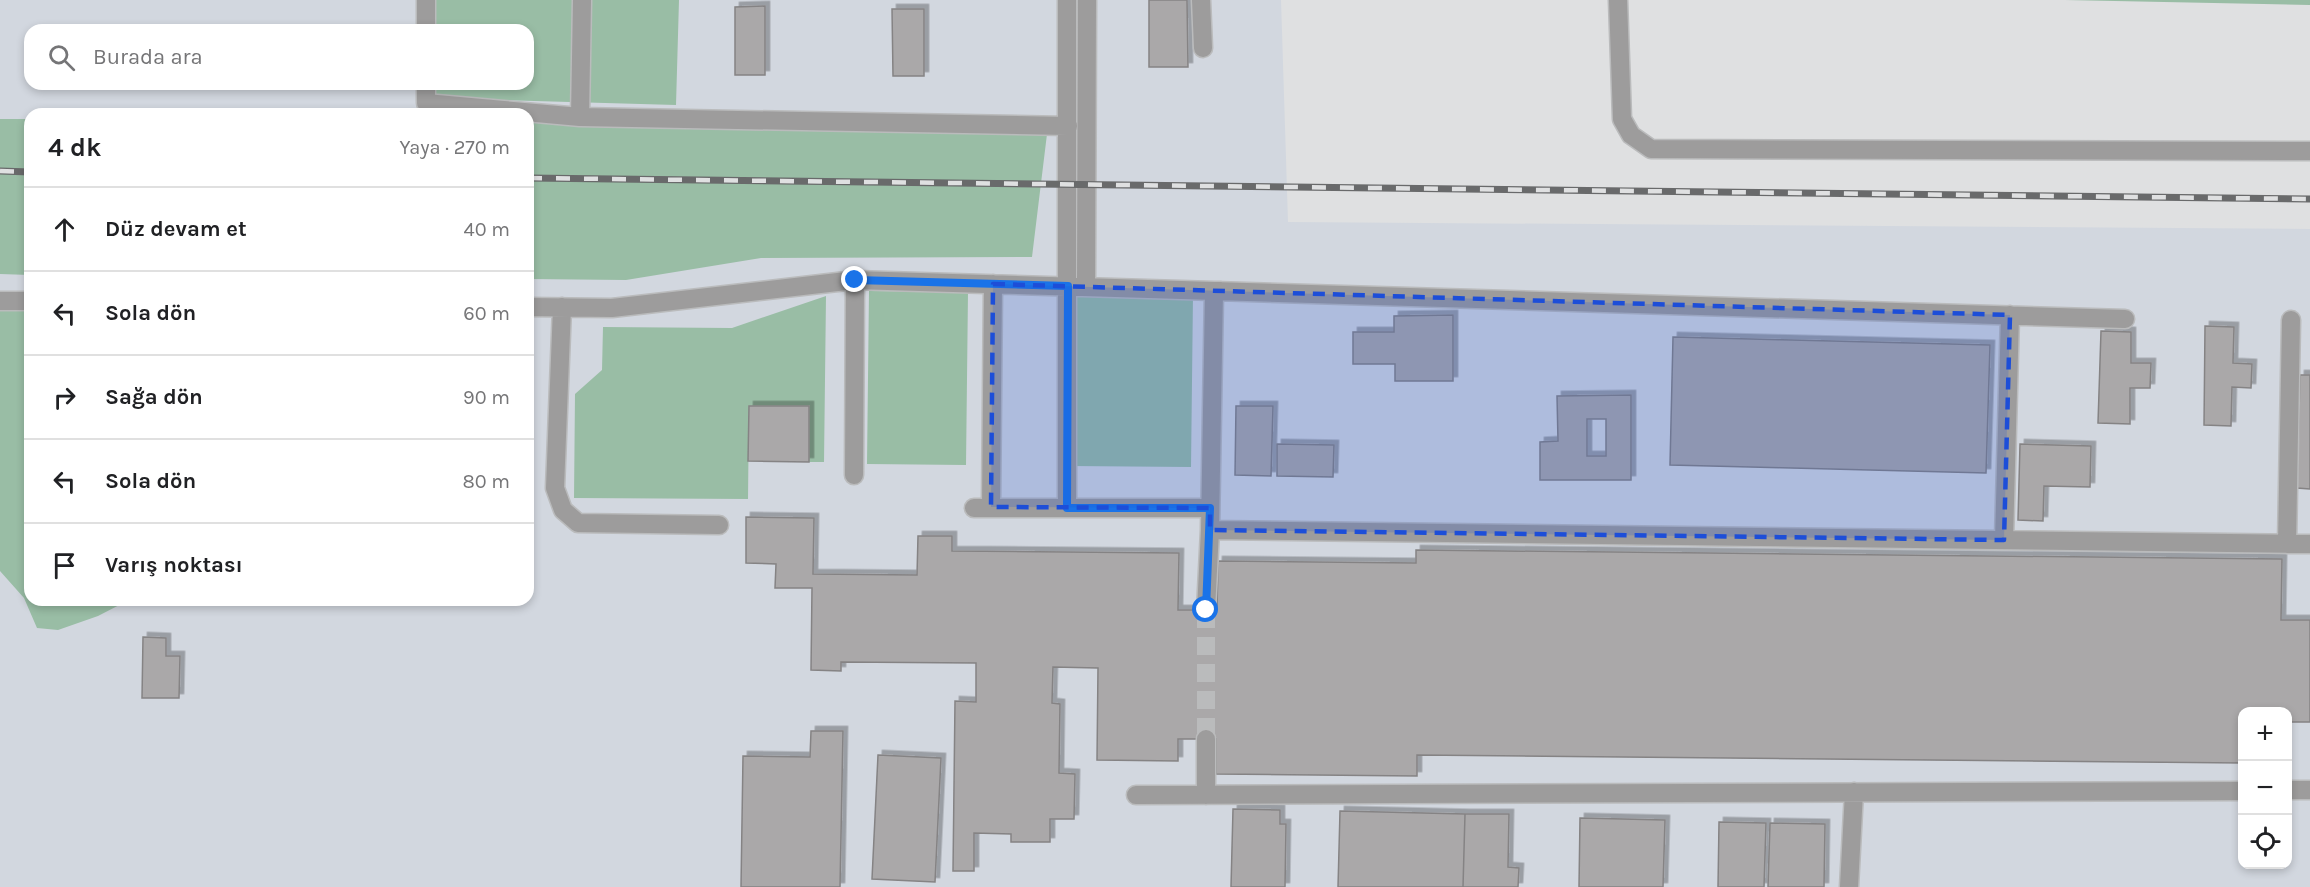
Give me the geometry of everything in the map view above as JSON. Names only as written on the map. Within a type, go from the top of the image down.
[{"type":"street","points":[[426,0],[426,24]]},
{"type":"street","points":[[580,117],[582,0]]},
{"type":"street","points":[[1067,0],[1068,126],[1077,287]]},
{"type":"street","points":[[1067,508],[1088,0]]},
{"type":"street","points":[[1201,0],[1203,48]]},
{"type":"street","points":[[1618,0],[1622,119],[1636,141],[1651,148],[2310,151]]},
{"type":"street","points":[[426,90],[426,103],[481,108]]},
{"type":"street","points":[[534,113],[580,117],[1068,126]]},
{"type":"street","points":[[854,475],[855,280]]},
{"type":"street","points":[[534,307],[612,308],[855,280],[2125,319]]},
{"type":"street","points":[[993,284],[983,508],[1210,508]]},
{"type":"street","points":[[1206,610],[1210,530],[1214,291],[1221,291]]},
{"type":"street","points":[[0,301],[24,301]]},
{"type":"street","points":[[562,307],[555,488],[563,510],[578,524],[719,525]]},
{"type":"street","points":[[2004,540],[2010,315]]},
{"type":"street","points":[[2287,544],[2291,320]]},
{"type":"street","points":[[1210,530],[2310,544]]},
{"type":"street","points":[[1206,739],[1206,795]]},
{"type":"street","points":[[2292,790],[2310,790]]},
{"type":"street","points":[[1136,795],[2238,791]]},
{"type":"street","points":[[1849,887],[1854,792]]},
{"type":"highlighted area","points":[[993,284],[2010,315],[2004,540],[1210,530],[1210,508],[991,507]]},
{"type":"shaded area","points":[[0,0],[1281,0],[1288,222],[2310,229],[2310,887],[0,887]]},
{"type":"green space","points":[[428,0],[679,0],[676,105],[425,98],[426,90],[534,90],[534,24],[427,24]]},
{"type":"green space","points":[[2065,0],[2310,0],[2310,5]]},
{"type":"green space","points":[[0,119],[24,119],[24,275],[0,274]]},
{"type":"green space","points":[[534,120],[1047,134],[1032,257],[761,258],[626,280],[534,279]]},
{"type":"green space","points":[[869,291],[968,292],[966,465],[867,464]]},
{"type":"green space","points":[[1073,292],[1193,294],[1191,467],[1071,466]]},
{"type":"green space","points":[[826,296],[824,462],[809,462],[809,406],[749,406],[748,499],[574,498],[575,394],[602,370],[603,327],[732,328]]},
{"type":"green space","points":[[0,309],[24,310],[24,598],[0,571]]},
{"type":"green space","points":[[27,606],[117,606],[98,616],[58,630],[37,628]]},
{"type":"building","points":[[1149,0],[1187,0],[1188,67],[1149,67]]},
{"type":"building","points":[[765,6],[765,75],[735,75],[735,7]]},
{"type":"building","points":[[892,9],[924,9],[924,76],[893,76]]},
{"type":"building","points":[[1453,315],[1453,381],[1395,381],[1395,364],[1353,364],[1353,332],[1394,332],[1394,316]]},
{"type":"building","points":[[2205,326],[2234,327],[2233,363],[2252,364],[2251,388],[2232,387],[2231,426],[2204,425]]},
{"type":"building","points":[[2101,331],[2131,332],[2131,363],[2151,363],[2150,388],[2130,388],[2130,424],[2098,423]]},
{"type":"building","points":[[1673,337],[1990,345],[1986,473],[1670,465]]},
{"type":"building","points":[[2300,375],[2310,375],[2310,489],[2297,488]]},
{"type":"building","points":[[1631,395],[1631,480],[1540,480],[1540,442],[1558,441],[1557,396]],"holes":[[[1587,419],[1606,419],[1606,456],[1587,456]]]},
{"type":"building","points":[[749,406],[809,406],[809,462],[748,461]]},
{"type":"building","points":[[1236,406],[1273,406],[1271,476],[1235,475]]},
{"type":"building","points":[[1277,444],[1334,445],[1333,477],[1277,476]]},
{"type":"building","points":[[2020,444],[2091,446],[2090,487],[2044,486],[2043,521],[2018,520]]},
{"type":"building","points":[[746,517],[814,518],[813,574],[917,575],[918,536],[952,536],[952,551],[1179,553],[1178,610],[1217,610],[1218,561],[1416,563],[1416,550],[2282,559],[2281,620],[2310,620],[2310,722],[2292,722],[2292,707],[2238,707],[2238,763],[1417,755],[1417,776],[1216,774],[1216,739],[1178,739],[1178,761],[1097,760],[1098,668],[1053,667],[1052,703],[1060,704],[1059,773],[1075,774],[1074,819],[1050,819],[1050,842],[1011,842],[1011,834],[974,833],[974,871],[953,871],[955,701],[976,702],[976,663],[841,662],[841,671],[811,670],[812,588],[775,588],[776,564],[746,563]]},
{"type":"building","points":[[143,637],[166,638],[166,656],[180,656],[179,698],[142,698]]},
{"type":"building","points":[[811,731],[843,731],[840,887],[741,887],[743,756],[810,757]]},
{"type":"building","points":[[878,755],[941,758],[935,882],[872,879]]},
{"type":"building","points":[[1233,809],[1280,810],[1280,824],[1286,824],[1285,887],[1231,887]]},
{"type":"building","points":[[1340,811],[1465,814],[1463,887],[1338,887]]},
{"type":"building","points":[[1465,814],[1509,814],[1508,867],[1519,868],[1518,887],[1463,887]]},
{"type":"building","points":[[1580,818],[1665,820],[1663,887],[1579,887]]},
{"type":"building","points":[[1719,822],[1766,823],[1764,887],[1718,887]]},
{"type":"building","points":[[1770,823],[1825,824],[1824,887],[1768,887]]},
{"type":"tunnel","points":[[1206,610],[1206,739]]},
{"type":"railway","points":[[0,171],[24,172]]},
{"type":"railway","points":[[534,178],[2310,199]]},
{"type":"route","points":[[855,280],[1068,286],[1067,508],[1210,508],[1206,610]]}]
